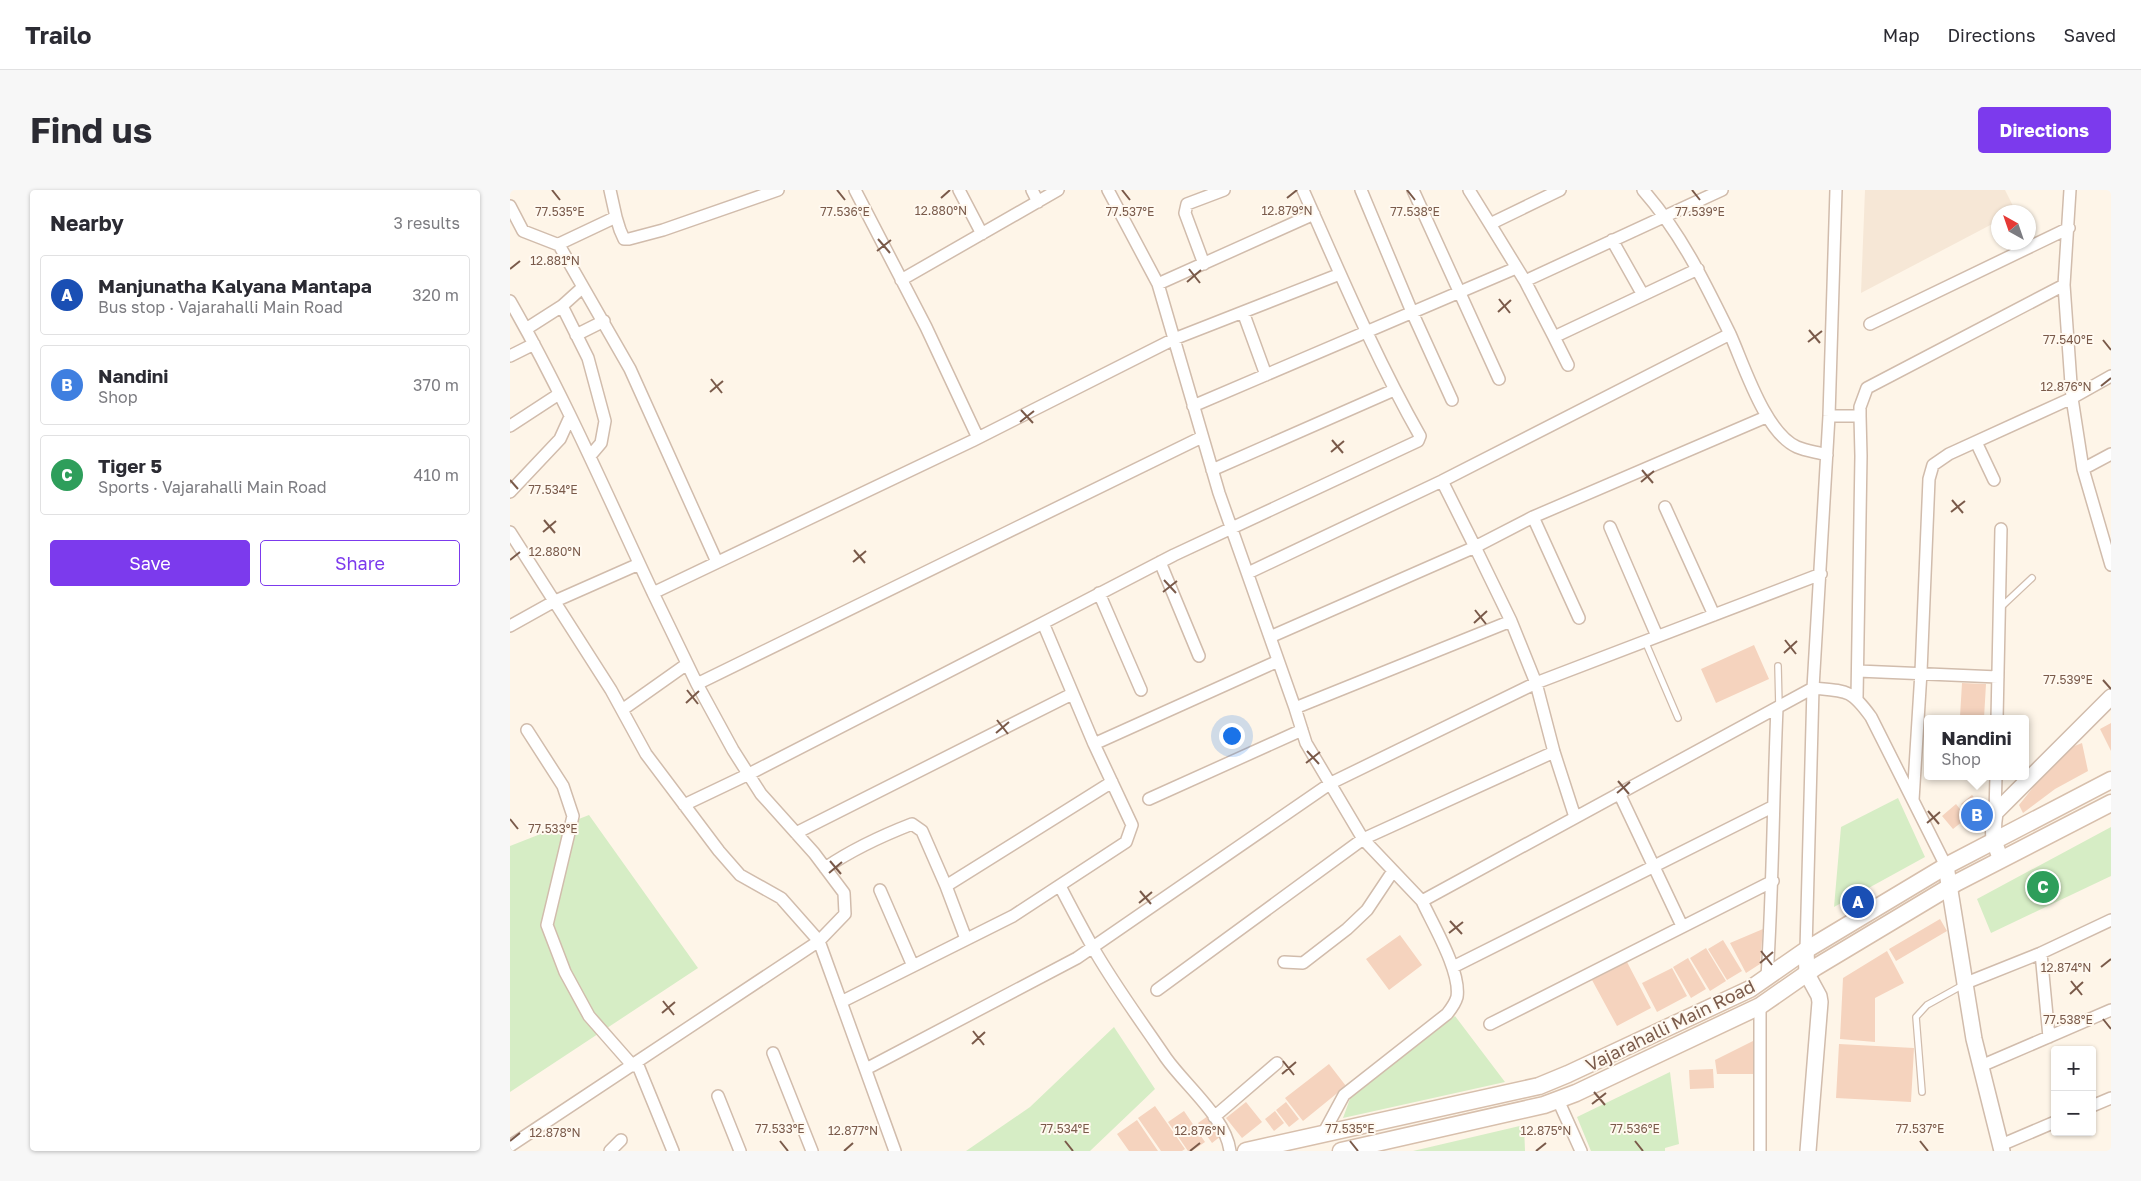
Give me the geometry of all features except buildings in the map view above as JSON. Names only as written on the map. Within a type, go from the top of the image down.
[{"type":"main road","name":"Vajarahalli Main Road","points":[[1246,1151],[1539,1086],[1568,1074],[1750,989],[1806,950],[1946,866],[2111,780]]},
{"type":"main road","name":"Vajarahalli Main Road","points":[[1341,1151],[1373,1148],[1544,1106],[1558,1100],[1760,1006],[1807,974],[1949,888],[2001,859],[2111,803]]},
{"type":"street","points":[[610,190],[616,217],[624,239],[663,230],[778,190]]},
{"type":"street","points":[[856,190],[978,438]]},
{"type":"street","points":[[959,190],[982,234]]},
{"type":"street","points":[[1032,190],[1038,202]]},
{"type":"street","points":[[901,280],[1058,190]]},
{"type":"street","points":[[1108,190],[1158,284],[1212,470],[1296,708],[1306,743],[1363,839],[1422,901],[1453,966],[1457,996],[1454,1005],[1447,1014],[1344,1094],[1323,1134]]},
{"type":"street","points":[[1204,264],[1185,213],[1188,204],[1224,190]]},
{"type":"street","points":[[684,805],[749,774],[1160,562],[1231,527],[1418,441],[1420,436],[1394,390],[1366,332],[1303,190]]},
{"type":"street","points":[[1361,190],[1412,312],[1452,400]]},
{"type":"street","points":[[1413,190],[1499,379]]},
{"type":"street","points":[[1469,190],[1525,281],[1568,364]]},
{"type":"street","points":[[1490,224],[1560,190]]},
{"type":"street","points":[[1643,190],[1664,215],[1698,269],[1730,334],[1766,418],[1781,435],[1796,447],[1827,455]]},
{"type":"street","points":[[1525,281],[1664,215],[1722,190]]},
{"type":"street","points":[[1808,1151],[1820,1002],[1819,996],[1807,974],[1806,950],[1813,688],[1829,416],[1836,190]]},
{"type":"street","points":[[2070,190],[2064,286],[2072,398],[2083,469],[2111,565]]},
{"type":"street","points":[[510,206],[523,231],[559,245],[604,321],[630,369],[717,562]]},
{"type":"street","points":[[1158,284],[1314,214]]},
{"type":"street","points":[[559,245],[616,217]]},
{"type":"street","points":[[1870,324],[2068,228]]},
{"type":"street","points":[[1612,240],[1643,295]]},
{"type":"street","points":[[1193,406],[1516,268]]},
{"type":"street","points":[[1554,337],[1698,269]]},
{"type":"street","points":[[652,593],[978,438],[1174,339],[1340,274]]},
{"type":"street","points":[[1858,698],[1860,406],[1867,388],[2064,286]]},
{"type":"street","points":[[526,329],[562,306],[583,287]]},
{"type":"street","points":[[510,301],[534,344],[590,456],[652,593],[697,684],[761,794],[796,833],[844,893],[845,914],[819,941],[635,1065],[510,1146],[514,1151]]},
{"type":"street","points":[[562,306],[588,358],[606,421],[601,443],[590,456]]},
{"type":"street","points":[[1243,312],[1266,375]]},
{"type":"street","points":[[576,335],[604,321]]},
{"type":"street","points":[[1248,573],[1442,482],[1730,334]]},
{"type":"street","points":[[511,354],[534,344]]},
{"type":"street","points":[[1913,800],[1921,672],[1929,479],[1933,465],[1949,454],[2072,398],[2111,376]]},
{"type":"street","points":[[1212,470],[1394,390]]},
{"type":"street","points":[[510,426],[559,394]]},
{"type":"street","points":[[1829,416],[1860,416]]},
{"type":"street","points":[[510,492],[560,439],[570,417]]},
{"type":"street","points":[[1270,638],[1475,546],[1533,517],[1766,418]]},
{"type":"street","points":[[697,684],[1202,437]]},
{"type":"street","points":[[1976,442],[1994,480]]},
{"type":"street","points":[[2083,469],[2111,454]]},
{"type":"street","points":[[510,475],[520,483]]},
{"type":"street","points":[[1442,482],[1511,621],[1536,683],[1554,752],[1575,817]]},
{"type":"street","points":[[1665,507],[1714,615]]},
{"type":"street","points":[[1533,517],[1579,618]]},
{"type":"street","points":[[1610,527],[1657,636]]},
{"type":"street","points":[[1997,715],[2001,529]]},
{"type":"street","points":[[510,532],[611,690],[646,754],[719,852],[740,875],[781,898],[819,941],[895,1151]]},
{"type":"street","points":[[1160,562],[1199,656]]},
{"type":"street","points":[[510,626],[553,602],[639,564]]},
{"type":"street","points":[[866,1069],[1077,958],[1331,783],[1536,683],[1821,574]]},
{"type":"street","points":[[1099,593],[1141,690]]},
{"type":"street","points":[[1296,708],[1511,621]]},
{"type":"street","points":[[841,1002],[1012,916],[1126,842],[1132,825],[1094,744],[1043,623]]},
{"type":"street","points":[[1094,744],[1278,661]]},
{"type":"street","points":[[622,710],[687,664]]},
{"type":"street","points":[[1858,671],[1921,672],[1998,677]]},
{"type":"street","points":[[1422,901],[1813,688],[1842,691],[1858,698],[1871,717],[1946,866],[1974,1038],[2001,1148],[2051,1124]]},
{"type":"street","points":[[796,833],[1072,694]]},
{"type":"street","points":[[2029,779],[2111,697]]},
{"type":"street","points":[[1767,977],[1773,880],[1772,807],[1778,708]]},
{"type":"street","points":[[527,730],[563,786],[573,816],[547,924],[565,972],[589,1016],[635,1065],[673,1151]]},
{"type":"street","points":[[1149,800],[1302,730]]},
{"type":"street","points":[[1156,990],[1363,839],[1554,752]]},
{"type":"street","points":[[1996,780],[1995,813],[1992,830],[1993,842],[2001,859]]},
{"type":"street","points":[[1995,813],[2028,780]]},
{"type":"street","points":[[946,886],[1112,782]]},
{"type":"street","points":[[1619,793],[1682,926]]},
{"type":"street","points":[[1453,966],[1772,807]]},
{"type":"street","points":[[825,868],[870,840],[912,824],[922,831],[966,939]]},
{"type":"street","points":[[1284,962],[1303,963],[1347,929],[1367,910],[1393,871]]},
{"type":"street","points":[[1490,1024],[1773,880]]},
{"type":"street","points":[[1060,886],[1092,947],[1167,1059],[1214,1117],[1228,1139],[1230,1151]]},
{"type":"street","points":[[880,890],[913,966]]},
{"type":"street","points":[[1966,983],[2041,953],[2111,920]]},
{"type":"street","points":[[2041,953],[2049,1037]]},
{"type":"street","points":[[1760,1006],[1760,1151]]},
{"type":"street","points":[[1981,1066],[2111,1010]]},
{"type":"street","points":[[773,1053],[812,1151]]},
{"type":"street","points":[[1214,1117],[1277,1062]]},
{"type":"street","points":[[718,1096],[740,1151]]},
{"type":"street","points":[[2096,1104],[2111,1098]]},
{"type":"street","points":[[1558,1100],[1581,1151]]},
{"type":"street","points":[[610,1151],[621,1140]]},
{"type":"lane","points":[[2000,608],[2032,578]]},
{"type":"lane","points":[[1645,641],[1678,718]]},
{"type":"lane","points":[[1778,666],[1778,708]]},
{"type":"lane","points":[[1922,1092],[1916,1017],[1928,1005],[1966,983]]},
{"type":"shaded area","points":[[1865,190],[2005,190],[2012,205],[1991,205],[1991,225],[1861,293]]},
{"type":"green space","points":[[1898,798],[1925,857],[1834,907],[1841,827]]},
{"type":"green space","points":[[589,815],[698,968],[510,1092],[510,846]]},
{"type":"green space","points":[[2111,827],[2111,876],[1991,933],[1977,899]]},
{"type":"green space","points":[[1455,1016],[1505,1082],[1343,1118],[1352,1093]]},
{"type":"green space","points":[[1114,1027],[1155,1089],[1090,1151],[966,1151],[1030,1107]]},
{"type":"green space","points":[[1670,1072],[1679,1144],[1665,1148],[1665,1151],[1591,1151],[1577,1117]]},
{"type":"green space","points":[[1524,1125],[1525,1151],[1413,1151]]},
{"type":"place","name":"Nandini","points":[[1977,815]]},
{"type":"place","name":"Tiger 5","points":[[2043,887]]},
{"type":"place","name":"Manjunatha Kalyana Mantapa","points":[[1858,902]]}]
